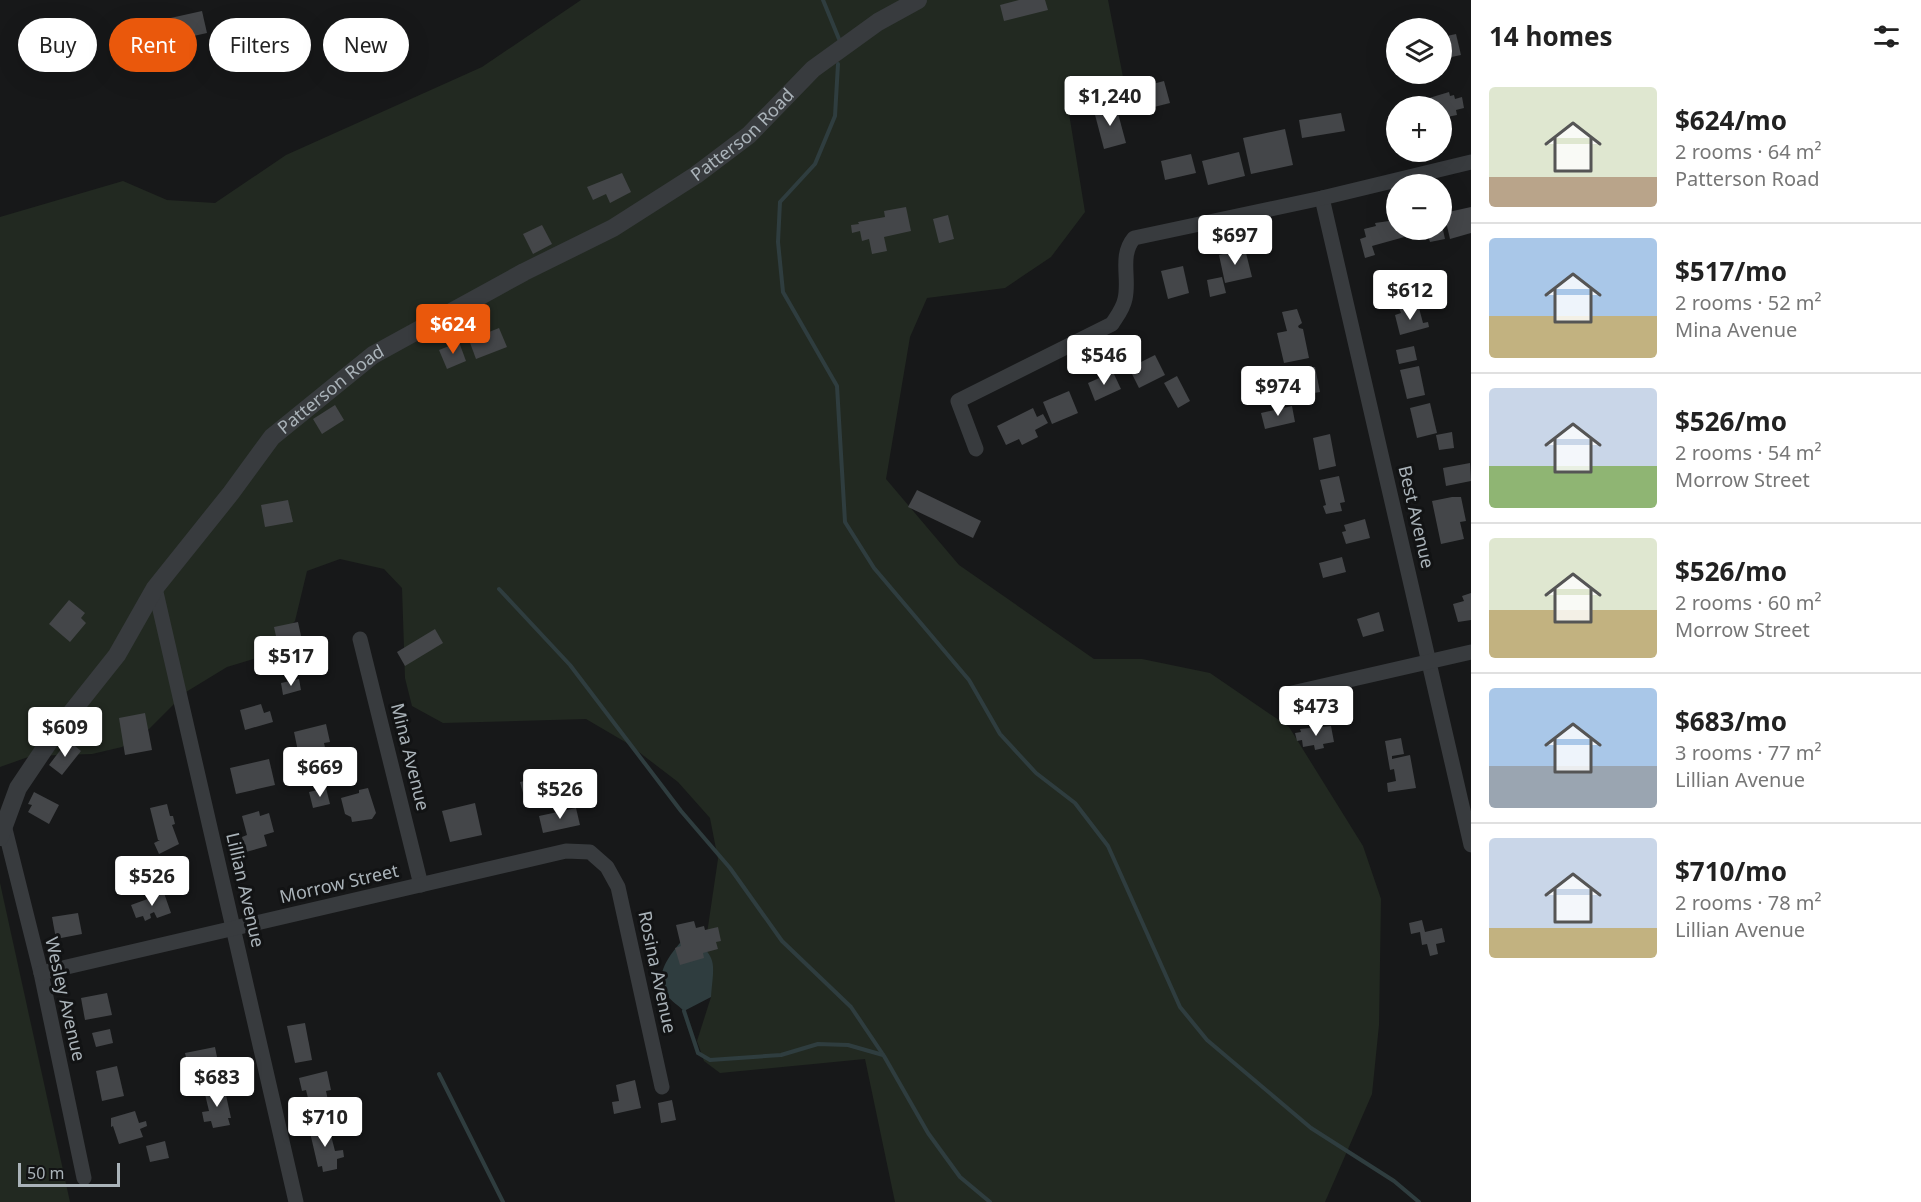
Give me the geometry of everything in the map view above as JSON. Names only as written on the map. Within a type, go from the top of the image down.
[{"type":"street","name":"Patterson Road","points":[[2,833],[18,788],[55,733],[117,655],[155,588],[231,493],[272,437],[373,355],[524,272],[613,228],[696,175],[749,135],[813,69],[878,22],[918,0]]},
{"type":"street","points":[[976,449],[958,401],[1112,324],[1120,313],[1126,297],[1126,258],[1128,245],[1134,238],[1322,198],[1471,162]]},
{"type":"street","name":"Best Avenue","points":[[1322,198],[1471,845]]},
{"type":"street","name":"Lillian Avenue","points":[[155,588],[296,1202]]},
{"type":"street","name":"Mina Avenue","points":[[360,639],[421,885]]},
{"type":"street","points":[[1292,693],[1471,652]]},
{"type":"street","name":"Wesley Avenue","points":[[2,833],[41,973],[84,1178]]},
{"type":"street","name":"Morrow Street","points":[[41,973],[566,850],[590,852],[607,867]]},
{"type":"street","name":"Rosina Avenue","points":[[607,867],[618,887],[662,1088]]},
{"type":"shaded area","points":[[581,0],[1108,0],[1123,77],[1066,95],[1085,212],[1051,257],[1005,288],[927,298],[910,337],[886,479],[959,565],[1094,659],[1142,659],[1210,673],[1289,727],[1363,846],[1381,899],[1379,1025],[1372,1094],[1325,1202],[895,1202],[865,1059],[720,1073],[704,1061],[697,1041],[711,997],[705,947],[718,859],[710,818],[678,782],[627,743],[586,719],[443,723],[412,706],[405,678],[402,588],[384,569],[340,559],[307,571],[295,621],[260,657],[227,667],[186,692],[149,729],[122,747],[92,754],[31,756],[0,767],[0,217],[123,181],[167,200],[215,203],[286,155],[482,67]]},
{"type":"shaded area","points":[[0,883],[70,1202],[0,1202]]},
{"type":"shaded area","points":[[686,936],[709,954],[712,960],[713,975],[711,997],[684,1011],[665,994],[662,976],[667,961]]},
{"type":"building","points":[[1019,0],[1045,0],[1048,10],[1004,21],[1000,5]]},
{"type":"building","points":[[202,11],[207,33],[197,35],[197,18],[170,18]]},
{"type":"building","points":[[1456,34],[1461,55],[1452,57],[1452,35]]},
{"type":"building","points":[[1164,81],[1170,103],[1154,107],[1149,85]]},
{"type":"building","points":[[1449,92],[1450,96],[1436,96]]},
{"type":"building","points":[[1454,95],[1455,99],[1462,97],[1464,108],[1456,110],[1457,115],[1452,116],[1452,96],[1450,96]]},
{"type":"building","points":[[1116,106],[1126,143],[1104,149],[1094,111]]},
{"type":"building","points":[[1341,113],[1345,131],[1302,138],[1299,120]]},
{"type":"building","points":[[1285,129],[1293,165],[1251,174],[1243,138]]},
{"type":"building","points":[[1239,152],[1245,176],[1208,185],[1202,161]]},
{"type":"building","points":[[1191,154],[1196,173],[1165,180],[1161,161]]},
{"type":"building","points":[[622,173],[631,192],[610,203],[606,194],[593,200],[587,187]]},
{"type":"building","points":[[906,207],[911,231],[884,237],[887,251],[872,254],[869,239],[862,241],[860,231],[852,233],[851,225],[885,217],[884,211]]},
{"type":"building","points":[[1471,207],[1471,233],[1452,238],[1452,211]]},
{"type":"building","points":[[948,215],[954,239],[939,243],[933,219]]},
{"type":"building","points":[[1386,221],[1386,240],[1394,240],[1372,246],[1375,255],[1365,258],[1360,239],[1366,237],[1364,229],[1376,226],[1375,223]]},
{"type":"building","points":[[542,225],[552,244],[533,254],[523,234]]},
{"type":"building","points":[[1245,249],[1252,277],[1225,283],[1219,255]]},
{"type":"building","points":[[1183,266],[1189,293],[1168,299],[1161,271]]},
{"type":"building","points":[[1222,277],[1226,293],[1210,297],[1207,280]]},
{"type":"building","points":[[1405,287],[1408,300],[1392,304],[1389,291]]},
{"type":"building","points":[[1404,307],[1405,312],[1419,308],[1423,323],[1428,322],[1429,327],[1400,335],[1395,315],[1401,313],[1399,308]]},
{"type":"building","points":[[1297,309],[1302,323],[1298,326],[1303,329],[1309,358],[1284,363],[1277,333],[1287,331],[1282,312]]},
{"type":"building","points":[[499,328],[507,347],[476,359],[469,340]]},
{"type":"building","points":[[459,342],[466,361],[447,369],[439,350]]},
{"type":"building","points":[[1414,346],[1417,360],[1399,364],[1396,350]]},
{"type":"building","points":[[1155,355],[1165,375],[1139,388],[1129,368]]},
{"type":"building","points":[[1419,366],[1425,395],[1407,399],[1400,370]]},
{"type":"building","points":[[1315,367],[1320,392],[1302,395],[1297,371]]},
{"type":"building","points":[[1113,372],[1121,389],[1095,401],[1088,383]]},
{"type":"building","points":[[1177,376],[1190,401],[1178,408],[1164,383]]},
{"type":"building","points":[[1069,391],[1078,413],[1052,424],[1043,402]]},
{"type":"building","points":[[1430,403],[1437,433],[1417,438],[1410,408]]},
{"type":"building","points":[[335,405],[344,420],[322,434],[313,419]]},
{"type":"building","points":[[1292,406],[1295,422],[1265,429],[1261,413]]},
{"type":"building","points":[[1033,408],[1037,417],[1043,414],[1048,423],[1035,430],[1038,437],[1022,445],[1019,439],[1006,445],[997,426]]},
{"type":"building","points":[[1452,432],[1454,448],[1439,450],[1436,435]]},
{"type":"building","points":[[1330,434],[1336,466],[1319,470],[1313,438]]},
{"type":"building","points":[[1470,463],[1471,481],[1446,486],[1443,468]]},
{"type":"building","points":[[1339,476],[1345,502],[1340,503],[1342,511],[1326,514],[1320,480]]},
{"type":"building","points":[[917,490],[981,521],[973,538],[908,507]]},
{"type":"building","points":[[1461,497],[1466,521],[1460,522],[1464,539],[1441,544],[1432,501]]},
{"type":"building","points":[[288,500],[293,522],[265,527],[261,505]]},
{"type":"building","points":[[1365,519],[1370,538],[1346,544],[1342,532],[1346,531],[1344,525]]},
{"type":"building","points":[[1342,557],[1346,572],[1323,578],[1319,563]]},
{"type":"building","points":[[1471,593],[1471,620],[1458,622],[1453,604],[1464,601],[1462,596]]},
{"type":"building","points":[[69,600],[85,613],[81,618],[86,623],[70,642],[49,624]]},
{"type":"building","points":[[1379,612],[1384,631],[1363,637],[1357,619]]},
{"type":"building","points":[[298,622],[308,668],[284,673],[274,627]]},
{"type":"building","points":[[435,629],[443,643],[405,666],[397,652]]},
{"type":"building","points":[[299,679],[301,690],[283,695],[281,683]]},
{"type":"building","points":[[261,704],[264,713],[270,711],[273,722],[245,730],[240,710]]},
{"type":"building","points":[[145,713],[152,750],[125,755],[119,718]]},
{"type":"building","points":[[326,724],[330,742],[324,743],[328,761],[311,767],[308,754],[299,756],[294,732]]},
{"type":"building","points":[[1331,726],[1334,742],[1323,744],[1324,748],[1315,750],[1314,745],[1303,747],[1302,740],[1297,741],[1295,733],[1301,732],[1300,729]]},
{"type":"building","points":[[1401,738],[1404,754],[1392,756],[1392,759],[1410,755],[1416,788],[1388,792],[1387,783],[1396,781],[1394,769],[1390,770],[1385,741]]},
{"type":"building","points":[[68,740],[81,751],[62,775],[49,765]]},
{"type":"building","points":[[269,759],[275,785],[236,794],[230,768]]},
{"type":"building","points":[[542,777],[547,799],[526,804],[520,782]]},
{"type":"building","points":[[326,788],[330,804],[313,808],[309,792]]},
{"type":"building","points":[[368,788],[376,813],[372,819],[352,822],[351,817],[345,814],[341,798]]},
{"type":"building","points":[[34,792],[59,805],[49,824],[28,812],[32,805],[28,804]]},
{"type":"building","points":[[475,803],[482,835],[450,842],[442,811]]},
{"type":"building","points":[[167,804],[170,816],[173,816],[175,824],[172,825],[179,844],[159,854],[154,843],[160,840],[158,840],[150,808]]},
{"type":"building","points":[[576,808],[580,825],[543,833],[539,816]]},
{"type":"building","points":[[259,811],[260,816],[269,813],[274,832],[264,835],[267,846],[246,852],[242,837],[247,835],[242,816]]},
{"type":"building","points":[[164,893],[171,913],[157,918],[154,912],[150,914],[151,918],[145,921],[143,916],[136,918],[131,905]]},
{"type":"building","points":[[78,913],[82,934],[56,939],[52,917]]},
{"type":"building","points":[[1422,920],[1425,932],[1442,928],[1445,942],[1436,944],[1438,954],[1430,956],[1427,944],[1422,945],[1420,932],[1411,934],[1409,923]]},
{"type":"building","points":[[694,921],[696,928],[704,926],[705,930],[718,927],[721,941],[716,942],[718,949],[703,953],[704,958],[680,965],[675,948],[681,946],[676,925]]},
{"type":"building","points":[[107,993],[112,1015],[85,1020],[81,998]]},
{"type":"building","points":[[305,1023],[312,1060],[295,1063],[287,1026]]},
{"type":"building","points":[[110,1029],[113,1043],[96,1047],[92,1033]]},
{"type":"building","points":[[215,1047],[221,1077],[192,1083],[185,1053]]},
{"type":"building","points":[[117,1066],[124,1096],[102,1101],[96,1071]]},
{"type":"building","points":[[327,1071],[331,1090],[326,1091],[329,1105],[311,1110],[306,1090],[302,1091],[299,1078]]},
{"type":"building","points":[[635,1080],[641,1108],[614,1114],[612,1102],[619,1101],[616,1085]]},
{"type":"building","points":[[224,1086],[231,1118],[228,1118],[230,1125],[213,1128],[211,1121],[204,1122],[202,1112],[209,1111],[204,1090]]},
{"type":"building","points":[[672,1100],[676,1120],[661,1123],[658,1103]]},
{"type":"building","points":[[135,1111],[139,1123],[146,1121],[147,1126],[140,1129],[143,1137],[119,1144],[113,1126],[111,1127],[111,1118]]},
{"type":"building","points":[[328,1124],[335,1151],[343,1150],[344,1157],[337,1159],[337,1169],[323,1172],[322,1166],[318,1167],[309,1128]]},
{"type":"building","points":[[165,1141],[169,1158],[150,1162],[146,1146]]},
{"type":"waterway","points":[[823,0],[839,39]]},
{"type":"waterway","points":[[838,64],[835,116],[815,164],[780,202],[778,242],[783,292],[837,386],[845,522],[874,568],[969,680],[1000,734],[1036,773],[1075,803],[1108,846],[1180,1007],[1207,1040],[1311,1128],[1394,1181],[1419,1202]]},
{"type":"waterway","points":[[499,589],[570,665],[681,811],[730,868],[782,941],[851,1007],[884,1056],[928,1133],[960,1177],[990,1202]]},
{"type":"waterway","points":[[684,1011],[698,1053],[710,1060],[781,1055],[818,1044],[848,1045],[883,1055]]},
{"type":"waterway","points":[[439,1074],[503,1202]]}]
